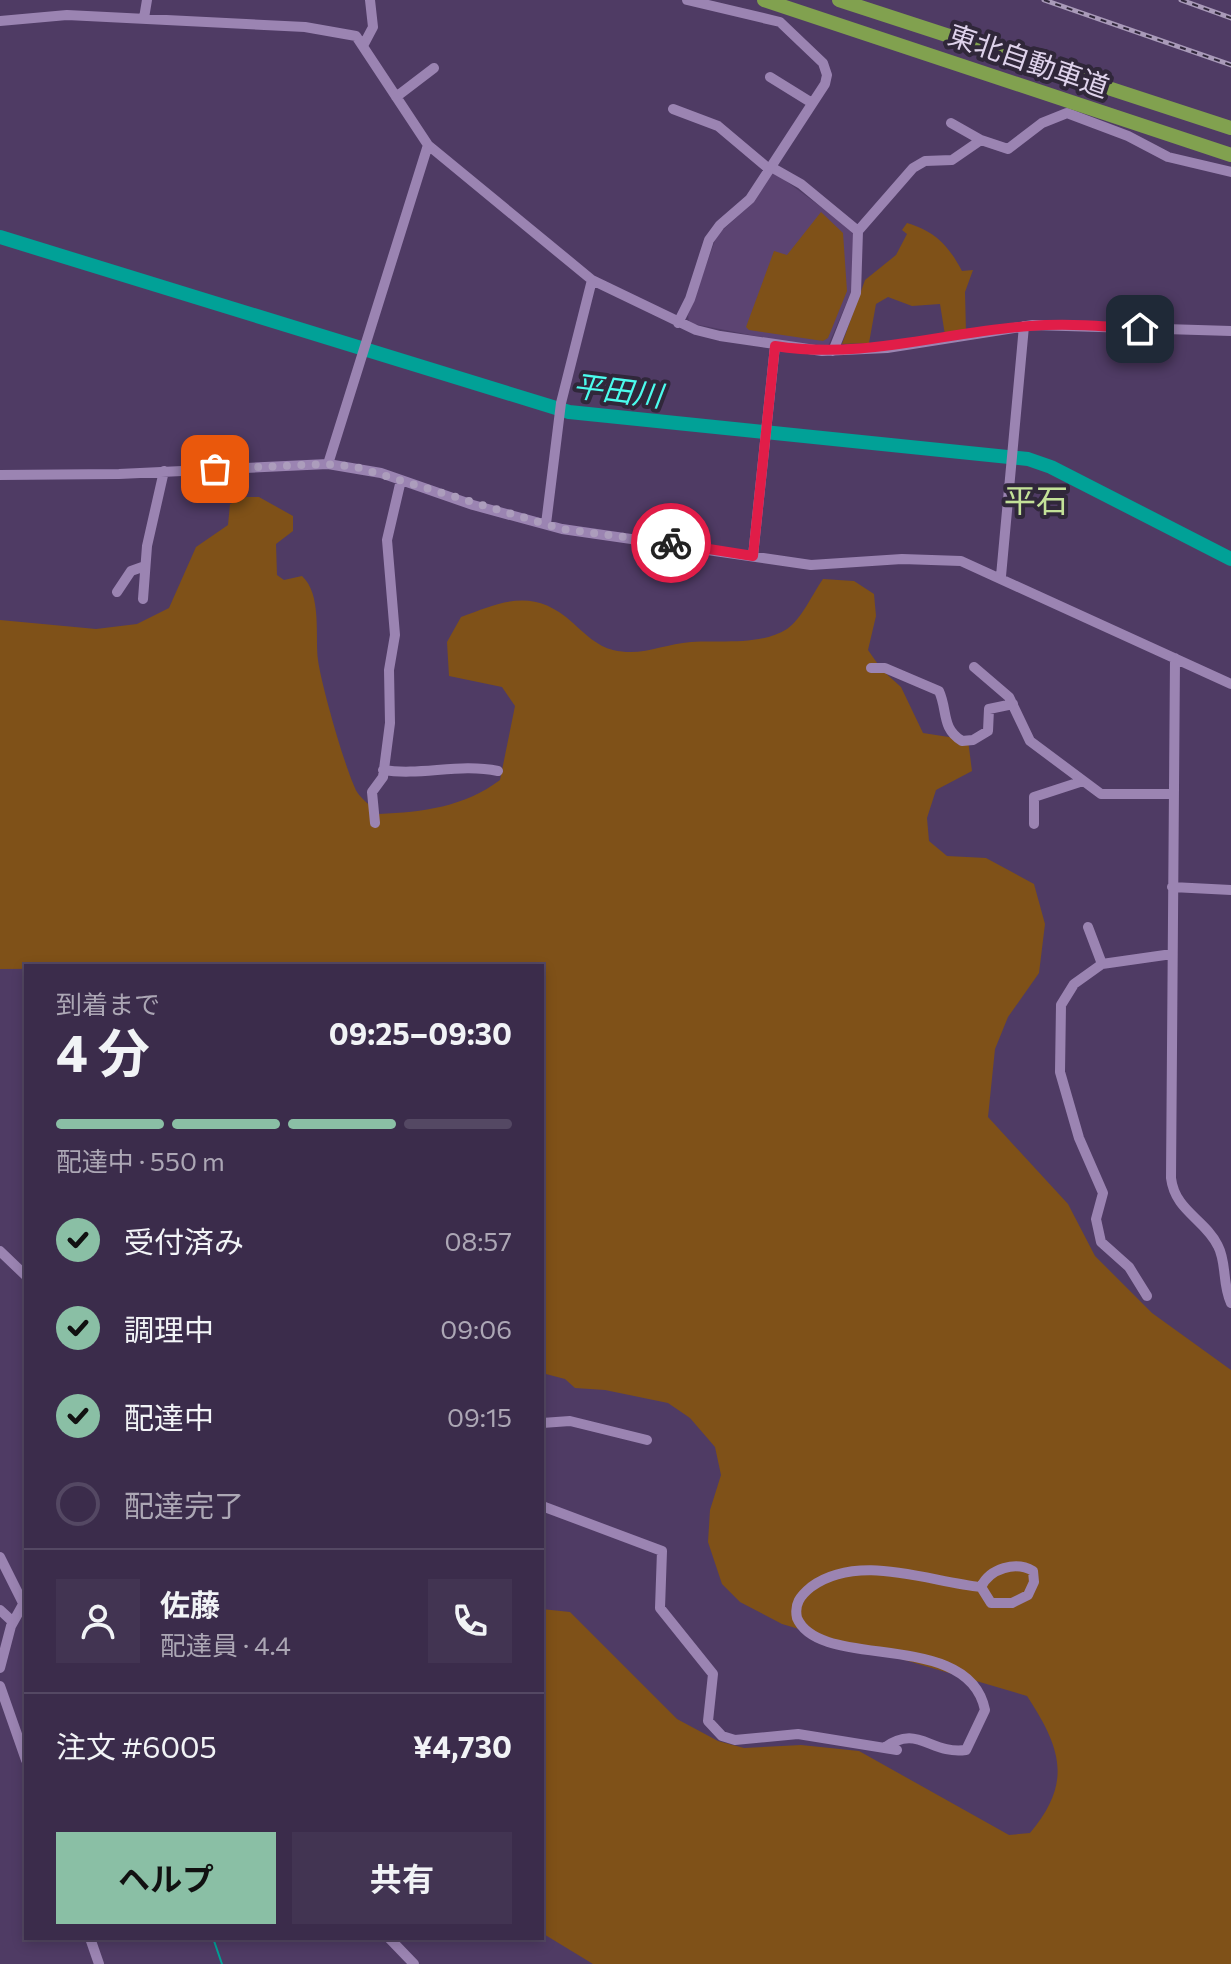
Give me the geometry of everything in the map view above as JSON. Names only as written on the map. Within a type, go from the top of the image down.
[{"type":"highway","name":"東北自動車道","points":[[764,0],[1231,155]]},
{"type":"highway","name":"東北自動車道","points":[[839,0],[1231,128]]},
{"type":"street","points":[[144,18],[147,0]]},
{"type":"street","points":[[364,44],[373,27],[370,0]]},
{"type":"street","points":[[678,323],[700,273],[709,240],[720,225],[750,199],[825,84],[826,68],[780,22],[687,0]]},
{"type":"street","points":[[0,21],[67,15],[144,18],[305,27],[356,36],[428,145],[592,280],[678,323],[720,336],[775,346],[833,351],[887,348],[1024,326],[1231,331]]},
{"type":"street","points":[[396,97],[434,68]]},
{"type":"street","points":[[770,77],[812,103]]},
{"type":"street","points":[[673,109],[718,126],[770,168],[801,184],[858,231]]},
{"type":"street","points":[[951,123],[981,140],[1008,149],[1042,123],[1067,113],[1128,136],[1168,157],[1231,172]]},
{"type":"street","points":[[833,351],[856,293],[858,231],[913,168],[925,161],[952,160],[981,140]]},
{"type":"street","points":[[328,464],[428,145]]},
{"type":"street","points":[[546,524],[561,404],[592,280]]},
{"type":"street","points":[[1001,576],[1024,326]]},
{"type":"street","points":[[753,556],[775,346]]},
{"type":"street","points":[[0,475],[328,464],[356,467],[546,524],[811,565],[902,559],[961,561],[1001,576],[1231,684]]},
{"type":"street","points":[[143,599],[145,566],[164,471]]},
{"type":"street","points":[[375,823],[372,792],[383,777],[390,723],[389,670],[395,635],[387,540],[401,480]]},
{"type":"street","points":[[117,592],[131,571],[145,566]]},
{"type":"street","points":[[1175,658],[1172,1190],[1190,1217],[1220,1249],[1223,1284],[1231,1303]]},
{"type":"street","points":[[974,667],[999,686],[1013,704],[1030,741],[1064,763],[1101,794],[1173,794]]},
{"type":"street","points":[[871,668],[885,668],[939,691],[945,722],[962,741],[973,740],[988,731],[989,709],[1013,704]]},
{"type":"street","points":[[383,770],[399,773],[476,767],[498,771]]},
{"type":"street","points":[[1034,824],[1034,797],[1083,781]]},
{"type":"street","points":[[1172,887],[1231,890]]},
{"type":"street","points":[[1088,927],[1102,964]]},
{"type":"street","points":[[1147,1296],[1129,1267],[1101,1242],[1096,1219],[1103,1193],[1079,1138],[1060,1072],[1062,1000],[1074,984],[1102,964],[1172,954]]},
{"type":"street","points":[[0,1251],[24,1274]]},
{"type":"street","points":[[544,1423],[570,1421],[647,1440]]},
{"type":"street","points":[[544,1507],[662,1551],[660,1608],[713,1674],[708,1721],[722,1736],[735,1740],[798,1734],[897,1750]]},
{"type":"street","points":[[0,1557],[24,1599]]},
{"type":"street","points":[[884,1748],[902,1737],[913,1737],[941,1749],[966,1750],[985,1710],[976,1686],[963,1673],[940,1663],[866,1650],[812,1634],[797,1618],[795,1610],[802,1594],[817,1583],[860,1572],[912,1574],[981,1587],[991,1603],[1020,1600],[1032,1588],[1033,1571],[1014,1566],[997,1570],[988,1575],[981,1587]]},
{"type":"street","points":[[0,1668],[13,1622],[24,1603]]},
{"type":"street","points":[[0,1610],[13,1622]]},
{"type":"street","points":[[0,1686],[24,1754]]},
{"type":"street","points":[[91,1940],[99,1964]]},
{"type":"street","points":[[391,1940],[414,1964]]},
{"type":"shaded area","points":[[775,173],[851,229],[853,234],[853,288],[828,346],[781,341],[689,323],[688,315],[717,235],[746,209],[770,174]]},
{"type":"shaded area","points":[[821,212],[843,233],[847,291],[828,338],[823,341],[749,330],[746,327],[774,251],[787,255]]},
{"type":"shaded area","points":[[907,223],[940,241],[962,271],[973,270],[965,292],[966,332],[945,335],[940,304],[912,306],[888,297],[876,304],[869,343],[842,344],[865,280],[896,255],[907,234],[902,230]]},
{"type":"shaded area","points":[[246,497],[259,497],[293,516],[293,531],[276,544],[277,575],[284,580],[302,576],[313,593],[318,660],[334,728],[357,792],[379,814],[411,812],[457,802],[500,780],[515,706],[502,687],[449,676],[447,642],[461,617],[505,602],[532,601],[559,612],[602,646],[633,652],[691,642],[753,640],[776,634],[797,619],[823,579],[854,581],[874,594],[876,616],[868,650],[882,670],[901,687],[923,733],[968,740],[972,771],[936,790],[927,818],[929,841],[947,856],[986,858],[1034,884],[1045,924],[1039,973],[1008,1017],[995,1049],[988,1117],[1068,1204],[1095,1256],[1152,1313],[1231,1370],[1231,1964],[593,1964],[544,1934],[544,1609],[570,1612],[677,1719],[718,1741],[744,1748],[801,1745],[859,1751],[1009,1835],[1030,1833],[1044,1815],[1057,1781],[1054,1749],[1027,1696],[782,1624],[740,1602],[722,1584],[708,1542],[710,1510],[721,1475],[715,1447],[690,1418],[668,1403],[605,1390],[575,1388],[565,1379],[544,1374],[544,964],[24,964],[24,969],[0,969],[0,620],[96,629],[137,624],[169,608],[196,547],[228,525],[230,504]]},
{"type":"waterway","name":"平田川","points":[[0,237],[569,412],[1028,459],[1051,467],[1231,559]]},
{"type":"waterway","points":[[214,1940],[222,1964]]},
{"type":"railway","points":[[1044,0],[1231,65]]},
{"type":"railway","points":[[1181,0],[1231,18]]},
{"type":"way so far","points":[[215,469],[326,464],[356,467],[473,505],[562,529],[671,543]]},
{"type":"district","name":"平石","points":[[1036,499]]},
{"type":"route","points":[[671,543],[753,556],[775,346],[822,351],[887,348],[1033,325],[1140,329]]}]
